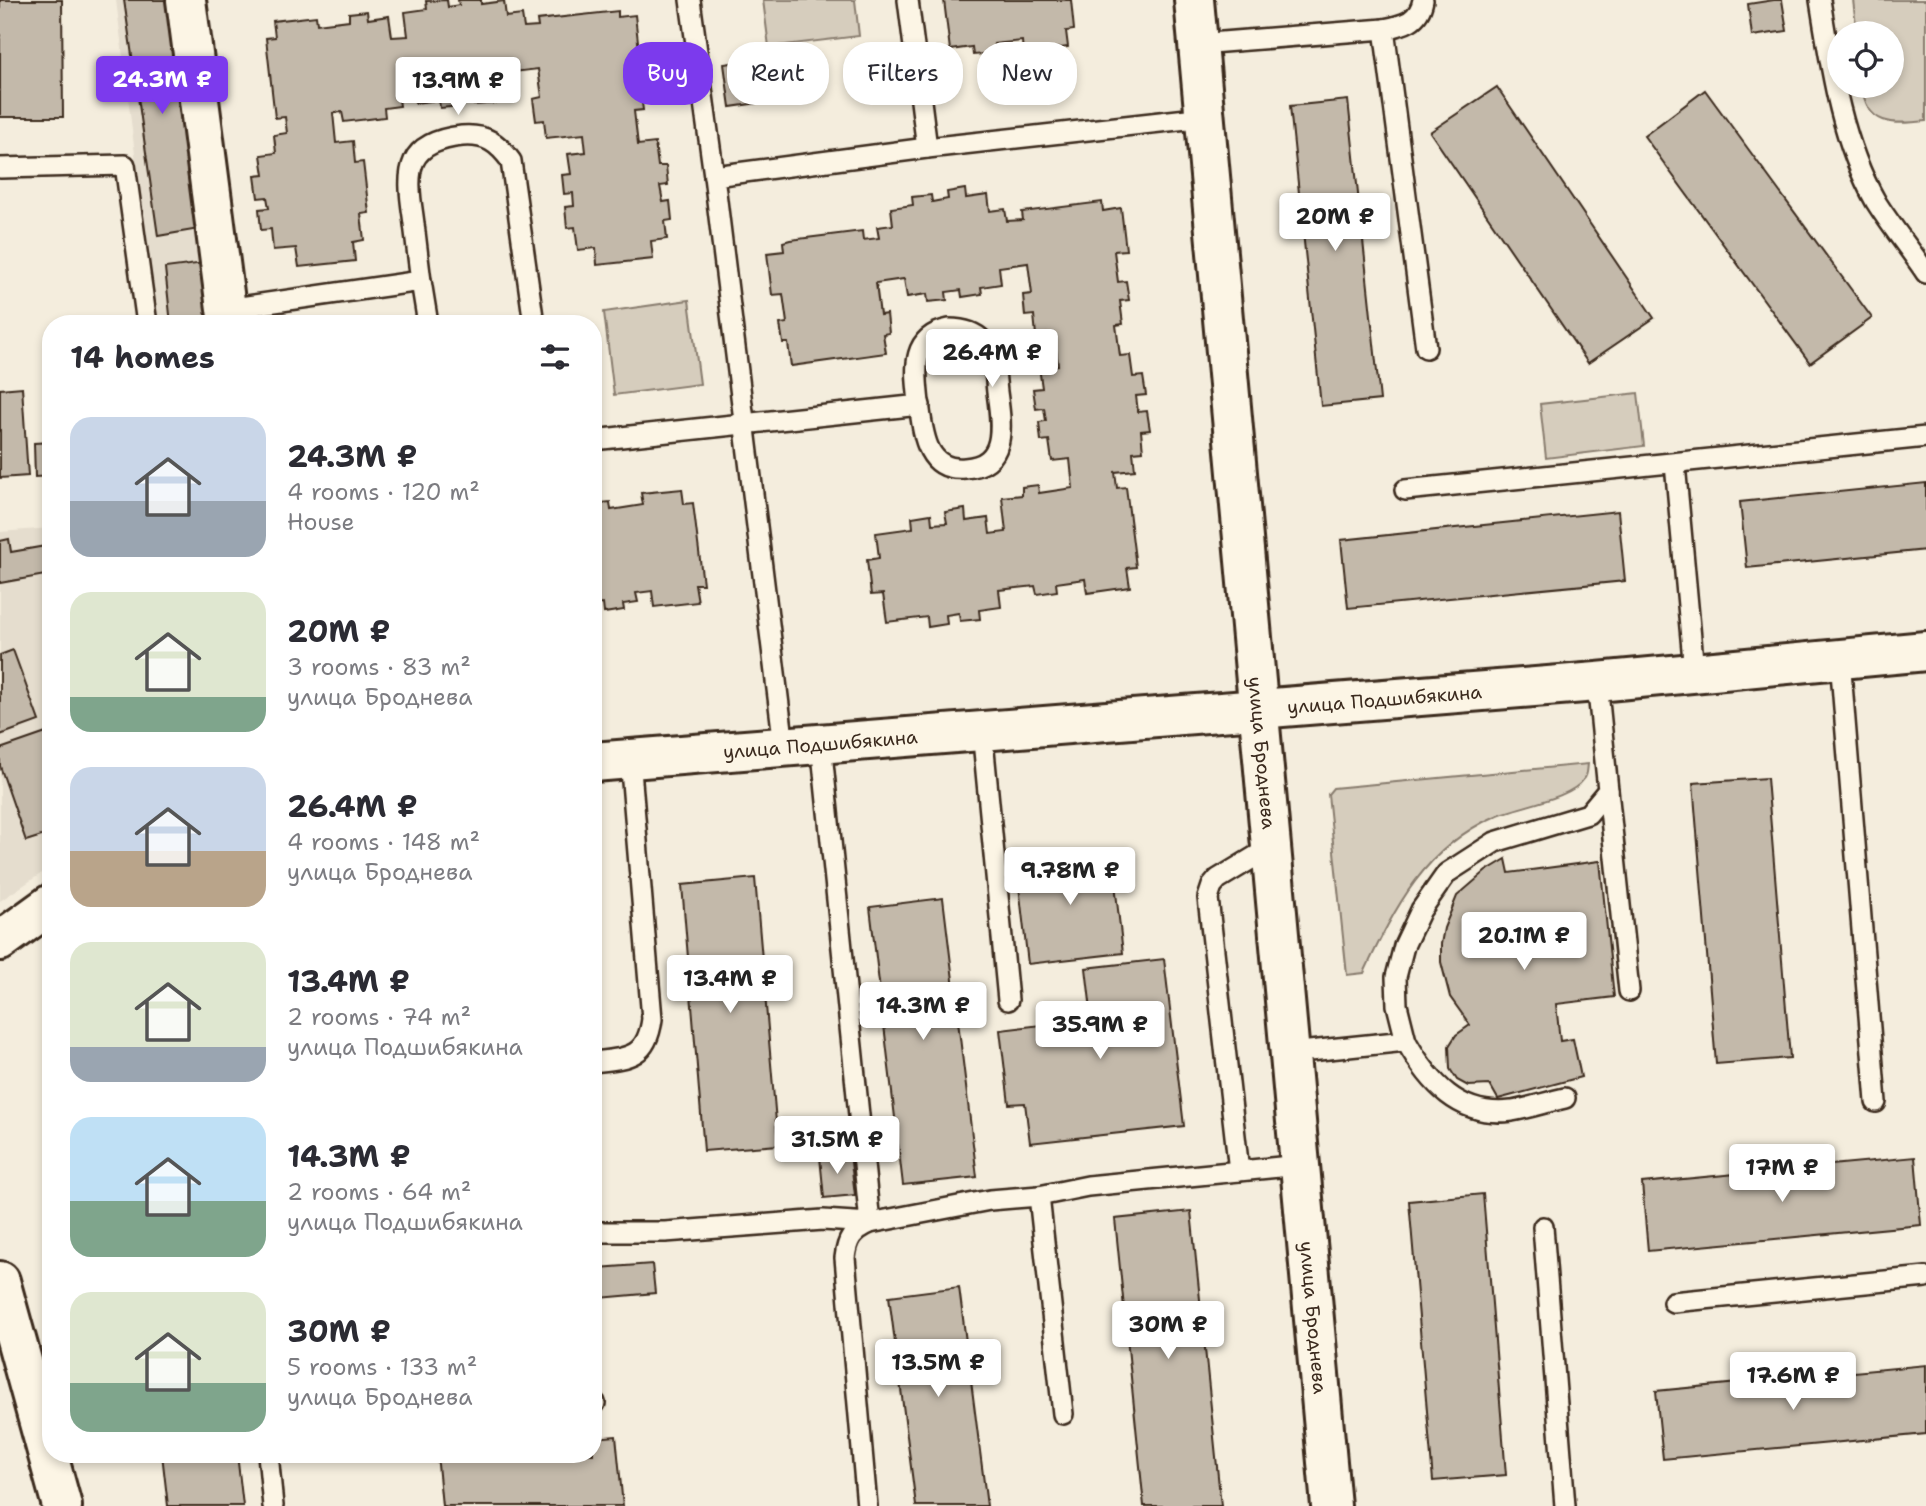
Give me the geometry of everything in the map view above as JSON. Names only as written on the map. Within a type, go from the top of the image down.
[{"type":"main road","points":[[186,0],[227,315]]},
{"type":"main road","name":"улица Броднева","points":[[1194,0],[1331,1506]]},
{"type":"main road","name":"улица Подшибякина","points":[[612,760],[1597,682],[1926,651]]},
{"type":"main road","points":[[0,941],[42,911]]},
{"type":"main road","points":[[0,1281],[42,1433]]},
{"type":"main road","points":[[50,1463],[62,1506]]},
{"type":"lane","points":[[690,0],[744,424],[802,744],[870,1223]]},
{"type":"lane","points":[[908,0],[927,148]]},
{"type":"lane","points":[[1198,44],[1384,29],[1409,23],[1422,8],[1423,0]]},
{"type":"lane","points":[[1820,0],[1835,88],[1843,122],[1858,162],[1877,202],[1926,273]]},
{"type":"lane","points":[[1384,29],[1426,348]]},
{"type":"lane","points":[[714,176],[927,148],[1205,117]]},
{"type":"lane","points":[[427,315],[408,181],[412,162],[422,149],[441,139],[465,136],[484,137],[500,145],[511,161],[533,315]]},
{"type":"lane","points":[[0,168],[125,165],[146,315]]},
{"type":"lane","points":[[233,315],[421,281]]},
{"type":"lane","points":[[949,329],[969,331],[981,338],[994,362],[1002,429],[1000,442],[993,454],[983,463],[964,469],[939,461],[930,452],[924,439],[920,405],[915,365],[926,341],[949,329]]},
{"type":"lane","points":[[602,439],[920,405]]},
{"type":"lane","points":[[1405,490],[1926,438]]},
{"type":"lane","points":[[1675,464],[1694,671]]},
{"type":"lane","points":[[1840,659],[1876,1102]]},
{"type":"lane","points":[[1597,682],[1629,991]]},
{"type":"lane","points":[[982,730],[1008,1000]]},
{"type":"lane","points":[[602,1061],[625,1059],[640,1050],[650,1038],[652,1019],[612,760]]},
{"type":"lane","points":[[1564,1098],[1510,1111],[1477,1109],[1447,1095],[1422,1069],[1406,1041],[1397,1005],[1396,977],[1404,946],[1422,910],[1447,873],[1495,842],[1588,814],[1608,790]]},
{"type":"lane","points":[[1239,1171],[1208,898],[1212,886],[1219,879],[1271,847]]},
{"type":"lane","points":[[1290,1053],[1406,1041]]},
{"type":"lane","points":[[867,1506],[845,1258],[847,1241],[858,1228],[870,1223],[990,1200],[1039,1196],[1088,1186],[1300,1165]]},
{"type":"lane","points":[[1039,1196],[1063,1414]]},
{"type":"lane","points":[[602,1233],[665,1232],[823,1220],[870,1223]]},
{"type":"lane","points":[[1543,1227],[1565,1506]]},
{"type":"lane","points":[[1673,1301],[1926,1277]]},
{"type":"lane","points":[[269,1463],[273,1506]]},
{"type":"shaded area","points":[[116,0],[170,0],[216,315],[155,315]]},
{"type":"shaded area","points":[[763,0],[855,0],[859,36],[810,42],[768,42]]},
{"type":"shaded area","points":[[1853,0],[1926,0],[1926,121],[1892,122],[1875,116],[1869,109],[1865,98],[1904,98],[1904,21],[1856,21]]},
{"type":"shaded area","points":[[689,300],[700,384],[614,395],[604,312]]},
{"type":"shaded area","points":[[1638,393],[1644,446],[1546,458],[1540,404]]},
{"type":"shaded area","points":[[42,529],[42,873],[0,901],[0,532]]},
{"type":"shaded area","points":[[1588,764],[1585,777],[1568,792],[1496,816],[1450,844],[1431,862],[1401,902],[1364,973],[1347,975],[1328,794],[1333,788]]},
{"type":"building","points":[[0,0],[62,0],[63,117],[0,117]]},
{"type":"building","points":[[124,0],[166,0],[199,229],[158,236]]},
{"type":"building","points":[[447,0],[448,7],[459,5],[458,0],[481,0],[481,4],[504,1],[506,17],[522,15],[524,28],[538,27],[537,20],[618,11],[618,17],[635,15],[638,42],[623,42],[623,105],[642,105],[643,110],[634,111],[638,145],[655,143],[658,166],[666,166],[668,185],[660,186],[663,202],[670,201],[672,220],[665,221],[667,239],[651,241],[653,259],[597,265],[596,248],[578,250],[575,227],[567,228],[565,207],[574,206],[573,193],[564,194],[562,175],[571,174],[568,154],[586,152],[584,134],[546,138],[544,120],[536,121],[533,99],[542,97],[538,69],[513,72],[516,92],[496,94],[497,103],[474,105],[473,97],[460,99],[461,106],[440,108],[439,100],[415,103],[414,90],[398,92],[400,106],[384,108],[385,117],[344,122],[342,112],[333,113],[336,143],[353,141],[355,163],[363,162],[369,213],[361,214],[364,240],[353,242],[355,261],[299,267],[296,248],[273,250],[271,229],[261,230],[259,209],[269,208],[267,197],[258,198],[255,176],[264,175],[261,155],[276,153],[274,135],[287,133],[285,117],[275,118],[266,38],[275,37],[273,21],[316,16],[317,24],[349,20],[349,13],[367,11],[368,19],[389,16],[392,37],[408,36],[405,12],[427,9],[426,1]]},
{"type":"building","points":[[944,0],[1071,0],[1074,30],[1066,31],[1067,42],[977,42],[977,55],[973,55],[972,47],[963,48],[963,42],[949,42]]},
{"type":"building","points":[[1782,0],[1787,31],[1752,36],[1748,4]]},
{"type":"building","points":[[724,64],[727,64],[727,86]]},
{"type":"building","points":[[1497,87],[1654,318],[1588,363],[1430,132]]},
{"type":"building","points":[[1705,90],[1872,318],[1810,363],[1644,136]]},
{"type":"building","points":[[1348,100],[1380,400],[1321,406],[1290,106]]},
{"type":"building","points":[[965,189],[966,198],[988,195],[990,211],[1005,209],[1007,221],[1023,220],[1022,212],[1102,202],[1103,211],[1121,208],[1126,250],[1114,251],[1118,282],[1126,281],[1129,300],[1120,301],[1123,324],[1116,325],[1120,356],[1130,355],[1133,377],[1143,376],[1146,395],[1136,396],[1138,412],[1147,411],[1150,430],[1141,431],[1143,451],[1133,452],[1135,470],[1115,472],[1117,488],[1126,487],[1136,567],[1127,568],[1130,587],[1087,593],[1085,579],[1056,583],[1057,591],[1037,594],[1035,586],[999,590],[1001,607],[979,610],[980,619],[960,621],[959,613],[946,615],[947,624],[928,627],[927,617],[887,622],[883,594],[871,595],[867,560],[879,558],[876,533],[913,528],[912,517],[931,514],[932,524],[947,523],[945,512],[965,509],[966,521],[988,518],[990,534],[1006,532],[1002,497],[1022,495],[1022,487],[1038,485],[1039,493],[1073,488],[1070,459],[1052,461],[1049,440],[1041,441],[1039,422],[1046,421],[1044,408],[1036,409],[1033,389],[1042,388],[1039,367],[1058,365],[1054,333],[1036,335],[1034,315],[1025,316],[1023,295],[1032,294],[1028,263],[999,267],[1001,284],[981,287],[982,294],[962,297],[961,290],[946,292],[947,300],[928,302],[927,294],[907,297],[904,279],[876,283],[880,315],[887,314],[889,333],[883,334],[886,353],[791,366],[788,343],[783,343],[780,324],[787,323],[783,294],[772,295],[767,253],[784,251],[783,242],[790,240],[862,231],[863,240],[879,238],[877,227],[893,225],[891,208],[913,205],[912,197],[931,195],[932,202],[948,199],[947,192]]},
{"type":"building","points":[[204,263],[210,315],[170,315],[165,268]]},
{"type":"building","points":[[22,387],[28,476],[0,478],[0,389]]},
{"type":"building","points":[[34,443],[42,443],[42,477],[35,477]]},
{"type":"building","points":[[1926,483],[1926,550],[1747,568],[1740,502]]},
{"type":"building","points":[[682,489],[684,504],[693,503],[703,584],[695,584],[698,602],[654,607],[652,591],[636,593],[638,602],[623,604],[624,610],[604,613],[602,503],[610,502],[611,510],[643,505],[641,493]]},
{"type":"building","points":[[1618,511],[1625,581],[1348,608],[1341,540]]},
{"type":"building","points":[[9,539],[11,552],[42,547],[42,576],[0,583],[0,541]]},
{"type":"building","points":[[13,650],[39,721],[0,735],[0,655]]},
{"type":"building","points":[[42,734],[42,836],[26,841],[0,766],[0,749]]},
{"type":"building","points":[[1767,778],[1790,1058],[1716,1064],[1693,783]]},
{"type":"building","points":[[1111,849],[1123,953],[1028,964],[1016,860]]},
{"type":"building","points":[[1506,859],[1509,873],[1600,861],[1614,997],[1556,1004],[1560,1041],[1573,1039],[1581,1077],[1498,1099],[1490,1085],[1468,1086],[1457,1080],[1450,1069],[1449,1046],[1456,1035],[1470,1025],[1450,997],[1441,962],[1441,944],[1444,928],[1457,896],[1486,871]]},
{"type":"building","points":[[755,878],[778,1145],[704,1151],[682,885]]},
{"type":"building","points":[[943,898],[977,1177],[903,1185],[870,907]]},
{"type":"building","points":[[1164,959],[1184,1126],[1030,1143],[1025,1103],[1009,1104],[1000,1030],[1092,1019],[1086,968]]},
{"type":"building","points":[[850,1154],[855,1195],[824,1198],[820,1157]]},
{"type":"building","points":[[1915,1157],[1921,1225],[1648,1251],[1642,1183]]},
{"type":"building","points":[[1483,1194],[1506,1475],[1433,1481],[1409,1201]]},
{"type":"building","points":[[1191,1211],[1221,1506],[1144,1506],[1115,1219]]},
{"type":"building","points":[[652,1264],[655,1293],[602,1298],[602,1268]]},
{"type":"building","points":[[959,1287],[987,1506],[916,1506],[889,1296]]},
{"type":"building","points":[[1926,1365],[1926,1434],[1663,1459],[1656,1391]]},
{"type":"building","points":[[616,1436],[623,1506],[442,1506],[438,1463],[602,1463],[602,1437]]},
{"type":"building","points":[[163,1463],[238,1463],[243,1506],[168,1506]]}]
